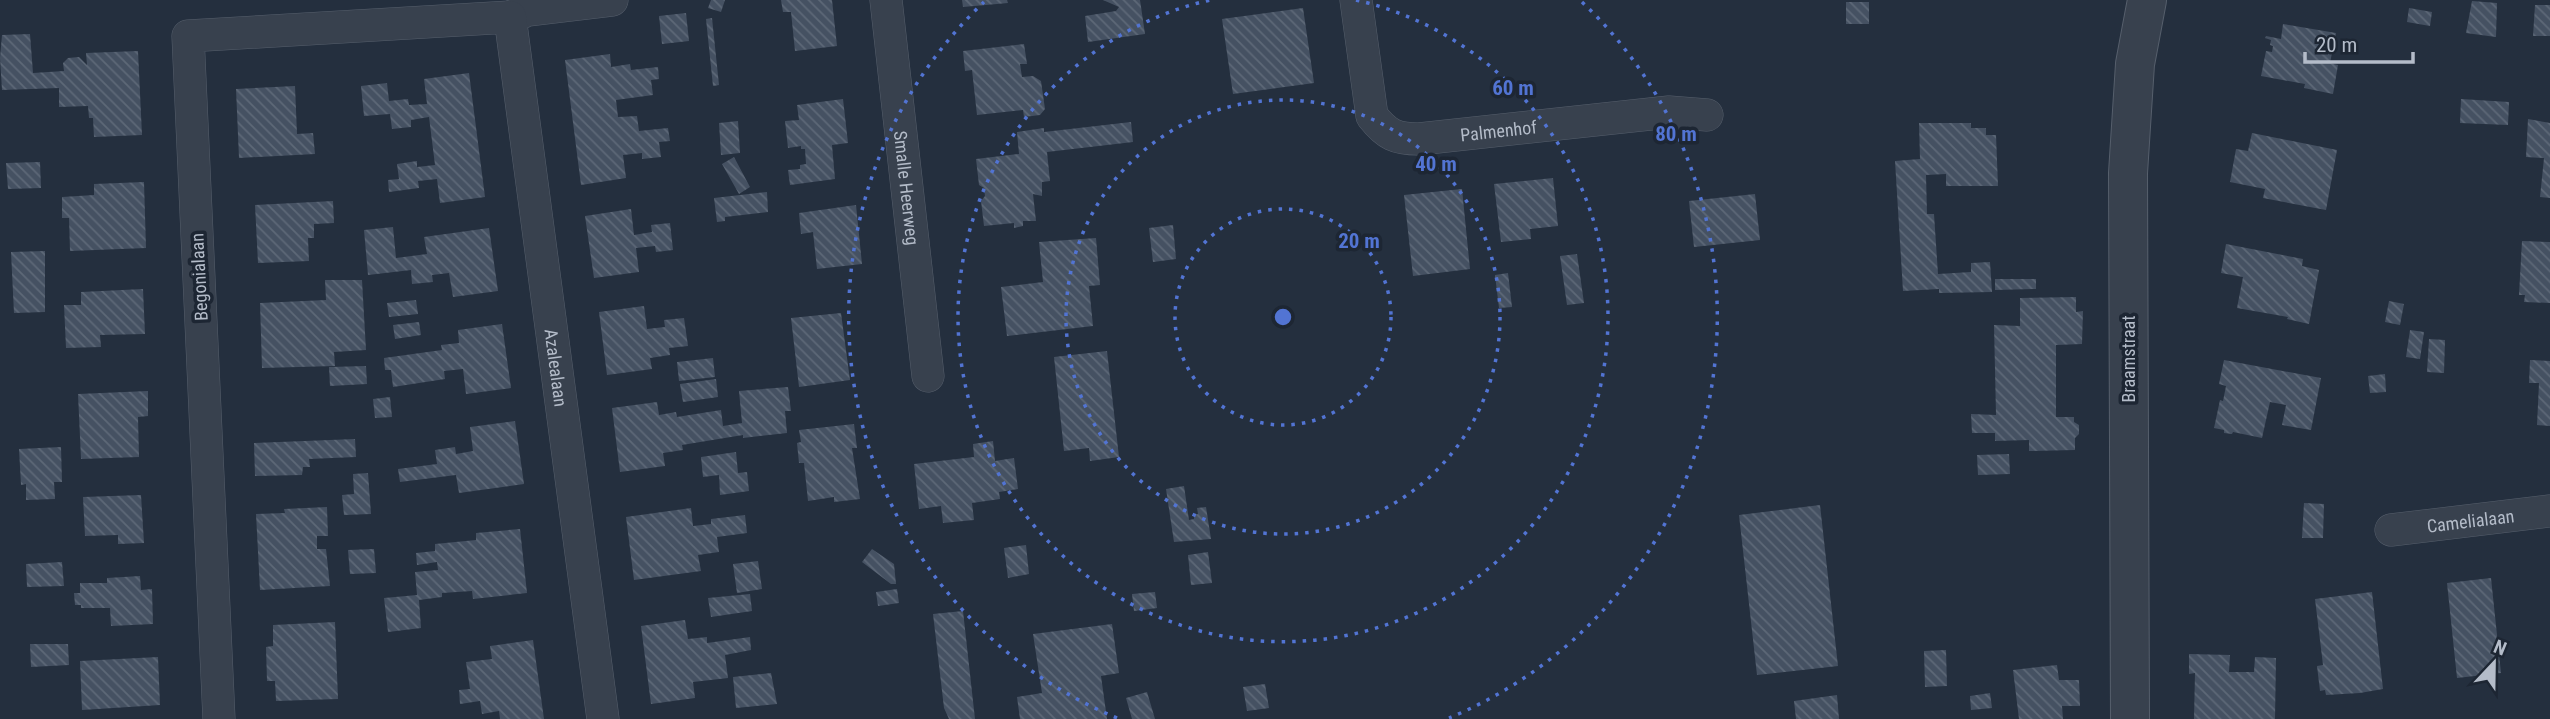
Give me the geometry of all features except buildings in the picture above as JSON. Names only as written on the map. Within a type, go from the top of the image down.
[{"type":"street","points":[[360,14],[510,17],[528,10],[612,0]]},
{"type":"street","name":"Smalle Heerweg","points":[[886,0],[928,376]]},
{"type":"street","name":"Palmenhof","points":[[1356,0],[1372,116],[1383,130],[1401,139],[1669,112],[1707,115]]},
{"type":"street","name":"Braamstraat","points":[[2130,719],[2129,173],[2135,64],[2147,0]]},
{"type":"street","name":"Begonialaan","points":[[219,719],[188,36],[360,14]]},
{"type":"street","name":"Azalealaan","points":[[510,17],[603,719]]},
{"type":"street","name":"Camelialaan","points":[[2391,530],[2550,511]]}]
